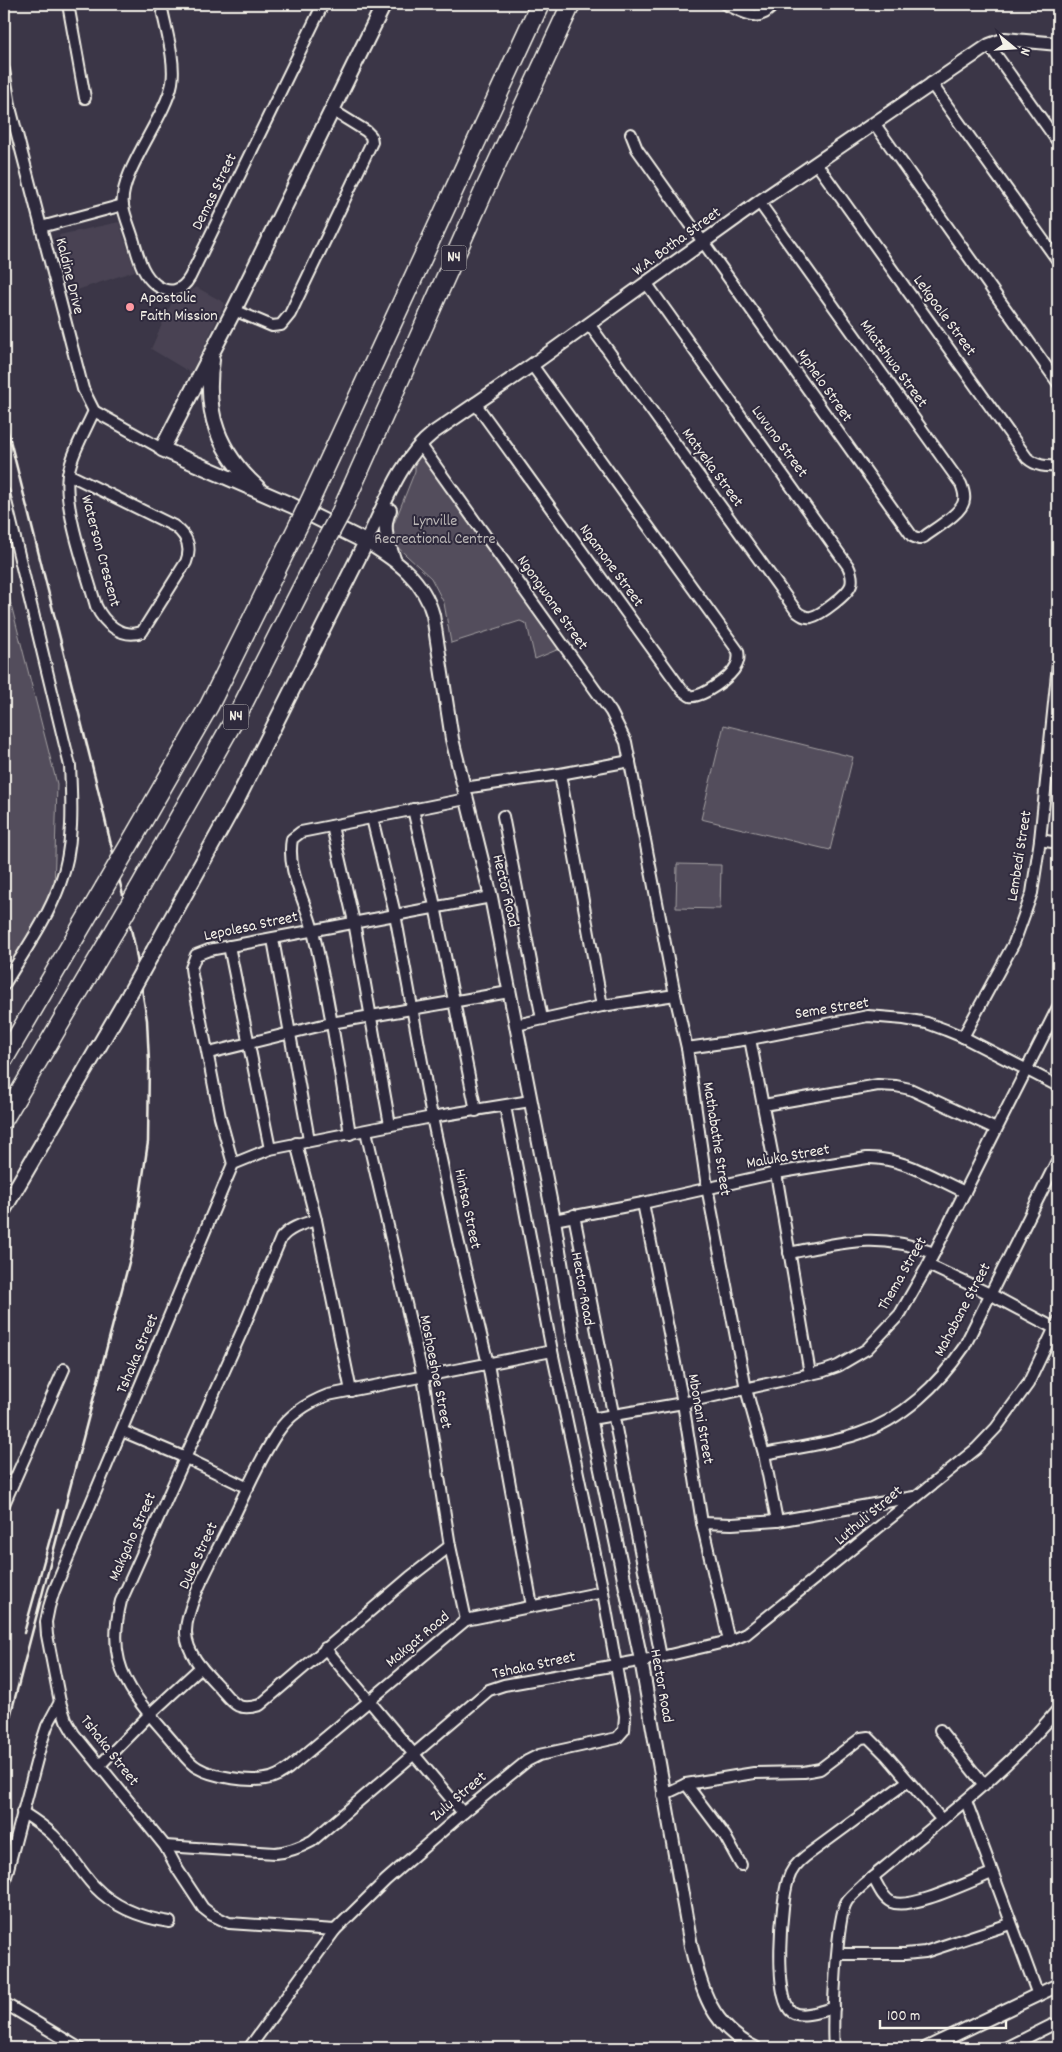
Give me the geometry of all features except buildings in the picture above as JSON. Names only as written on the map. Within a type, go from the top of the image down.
[{"type":"highway","name":"N4","points":[[4,1059],[209,706],[309,503],[540,4]]},
{"type":"highway","name":"N4","points":[[4,1119],[115,930],[241,708],[340,514],[484,191],[571,4]]},
{"type":"main road","points":[[4,1209],[130,993],[238,798],[366,542],[265,494],[162,449],[234,310],[384,4]]},
{"type":"main road","points":[[225,326],[212,359],[209,380],[211,416],[219,438],[229,456],[265,494]]},
{"type":"street","points":[[68,4],[85,98]]},
{"type":"street","points":[[41,227],[123,205],[124,193],[130,174],[167,98],[172,81],[172,64],[161,4]]},
{"type":"street","name":"Demas Street","points":[[123,205],[146,275],[160,287],[169,291],[178,290],[185,285],[323,4]]},
{"type":"street","points":[[725,4],[750,15],[758,16],[766,14],[774,4]]},
{"type":"street","name":"W.A. Botha Street","points":[[366,542],[404,466],[420,444],[475,403],[647,284],[759,202],[989,45],[1005,39],[1058,44]]},
{"type":"street","points":[[989,45],[1058,142]]},
{"type":"street","name":"Kaldine Drive","points":[[4,70],[10,111],[83,389],[94,411]]},
{"type":"street","points":[[932,83],[1058,261]]},
{"type":"street","points":[[234,310],[272,326],[281,325],[290,314],[372,142],[371,136],[366,131],[332,110]]},
{"type":"street","points":[[874,123],[1058,383]]},
{"type":"street","name":"Mphelo Street","points":[[631,134],[638,149],[912,536],[919,539],[924,537]]},
{"type":"street","name":"Lekgoale Street","points":[[816,163],[1027,458],[1043,466],[1058,466]]},
{"type":"street","name":"Mkatshwa Street","points":[[759,202],[961,484],[964,499],[963,505],[957,512],[924,537]]},
{"type":"street","name":"Luvuno Street","points":[[647,284],[848,566],[852,579],[851,587],[847,594],[818,614]]},
{"type":"street","name":"Matyeka Street","points":[[589,324],[797,612],[811,617],[818,614]]},
{"type":"street","name":"Ngamone Street","points":[[475,403],[686,694],[694,697],[704,694],[734,670],[740,656],[532,365]]},
{"type":"street","points":[[94,411],[162,449]]},
{"type":"street","name":"Waterson Crescent","points":[[68,474],[174,526],[185,536],[189,550],[186,562],[142,632],[136,634],[121,632],[105,621],[96,606],[69,503],[68,474],[94,411]]},
{"type":"street","name":"Ngongwane Street","points":[[420,444],[611,712],[623,732],[630,761]]},
{"type":"street","points":[[394,559],[386,538],[385,524],[401,484],[404,466]]},
{"type":"street","points":[[4,493],[70,766],[72,802],[68,850],[60,884],[42,921],[4,985]]},
{"type":"street","name":"Hector Road","points":[[366,542],[394,559],[417,581],[429,600],[435,626],[452,739],[491,898],[554,1220],[574,1341],[592,1419],[641,1660],[686,1922],[701,1987],[706,1998],[724,2026],[740,2040],[755,2048]]},
{"type":"street","name":"Lembedi Street","points":[[963,1037],[1021,929],[1032,893],[1040,840],[1058,664]]},
{"type":"street","name":"Lepolesa Street","points":[[233,1164],[220,1117],[192,968],[196,955],[202,951],[273,939],[313,929],[298,890],[292,858],[292,839],[301,832],[413,809],[465,794],[630,761]]},
{"type":"street","name":"Mathabathe Street","points":[[630,761],[674,995],[687,1048],[707,1187],[746,1389],[764,1454],[777,1521]]},
{"type":"street","points":[[560,774],[602,1006]]},
{"type":"street","points":[[413,809],[435,906],[476,1111]]},
{"type":"street","name":"Hector Road","points":[[503,816],[542,1019]]},
{"type":"street","name":"Hintsa Street","points":[[372,818],[395,914],[432,1117],[458,1240],[488,1364],[532,1606]]},
{"type":"street","points":[[332,826],[354,922],[390,1125]]},
{"type":"street","points":[[1040,840],[1058,843]]},
{"type":"street","points":[[350,1134],[313,929],[435,906],[491,898]]},
{"type":"street","points":[[273,939],[309,1140]]},
{"type":"street","points":[[229,946],[270,1148]]},
{"type":"street","points":[[209,1053],[331,1023],[509,992]]},
{"type":"street","points":[[516,1026],[602,1006],[674,995]]},
{"type":"street","name":"Thema Street","points":[[592,1419],[746,1389],[810,1374],[838,1366],[867,1348],[900,1314],[928,1265],[1058,1007]]},
{"type":"street","name":"Seme Street","points":[[687,1048],[750,1039],[868,1016],[904,1019],[927,1024],[963,1037],[1058,1086]]},
{"type":"street","points":[[750,1039],[764,1105],[810,1374]]},
{"type":"street","points":[[764,1105],[878,1085],[896,1086],[924,1094],[996,1129]]},
{"type":"street","points":[[233,1164],[270,1148],[432,1117],[530,1101]]},
{"type":"street","points":[[505,1106],[552,1351],[562,1389],[603,1592],[615,1664]]},
{"type":"street","name":"Moshoeshoe Street","points":[[366,1131],[423,1376],[450,1546],[466,1620]]},
{"type":"street","points":[[296,1143],[316,1220],[351,1392]]},
{"type":"street","name":"Maluka Street","points":[[554,1220],[643,1203],[707,1187],[776,1173],[880,1157],[904,1164],[965,1192]]},
{"type":"street","name":"Mahabane Street","points":[[764,1454],[860,1434],[897,1415],[932,1386],[950,1367],[964,1347],[1058,1159]]},
{"type":"street","name":"Tshaka Street","points":[[233,1164],[65,1564],[49,1607],[46,1622],[49,1651],[60,1702],[74,1734],[165,1846],[275,1853],[288,1852],[299,1848],[312,1841],[489,1690],[504,1685],[641,1660]]},
{"type":"street","name":"Mbonani Street","points":[[643,1203],[683,1402],[702,1522],[729,1641]]},
{"type":"street","name":"Hector Road","points":[[574,1215],[661,1656]]},
{"type":"street","name":"Makgaho Street","points":[[305,1755],[278,1776],[266,1779],[252,1780],[217,1775],[197,1768],[150,1714],[130,1685],[119,1662],[116,1641],[116,1617],[121,1601],[186,1458],[281,1238],[286,1231],[316,1220]]},
{"type":"street","points":[[789,1253],[873,1239],[910,1244],[934,1253]]},
{"type":"street","points":[[928,1265],[1056,1325]]},
{"type":"street","name":"Luthuli Street","points":[[641,1660],[729,1641],[756,1627],[976,1449],[996,1428],[1028,1384],[1056,1325]]},
{"type":"street","name":"Dube Street","points":[[450,1546],[325,1648],[260,1705],[249,1708],[236,1705],[201,1668],[187,1641],[187,1622],[200,1587],[248,1488],[278,1432],[295,1414],[312,1401],[328,1396],[552,1351]]},
{"type":"street","points":[[4,1504],[64,1369]]},
{"type":"street","points":[[122,1431],[186,1458],[248,1488]]},
{"type":"street","points":[[702,1522],[732,1524],[777,1521],[916,1496]]},
{"type":"street","name":"Makgat Road","points":[[305,1755],[466,1620],[603,1592]]},
{"type":"street","points":[[325,1648],[463,1813]]},
{"type":"street","name":"Zulu Street","points":[[249,2048],[335,1930],[386,1880],[463,1813],[527,1761],[539,1755],[617,1738],[624,1730],[625,1716],[615,1664]]},
{"type":"street","points":[[100,1765],[150,1714],[201,1668]]},
{"type":"street","points":[[4,1884],[41,1744],[47,1726],[60,1702]]},
{"type":"street","points":[[834,2048],[834,2008],[842,1918],[849,1898],[966,1802],[1019,1753],[1058,1709]]},
{"type":"street","points":[[940,1730],[984,1785]]},
{"type":"street","points":[[664,1795],[686,1784],[754,1773],[812,1771],[829,1764],[864,1737],[870,1738],[942,1820]]},
{"type":"street","points":[[834,2008],[798,2014],[790,2010],[787,2004],[780,1975],[780,1958],[783,1907],[788,1880],[794,1868],[806,1856],[908,1781]]},
{"type":"street","points":[[686,1784],[725,1836],[741,1865]]},
{"type":"street","points":[[966,1802],[1038,1995]]},
{"type":"street","points":[[22,1812],[54,1835],[94,1886],[107,1897],[135,1913],[151,1919],[170,1922]]},
{"type":"street","points":[[165,1846],[203,1908],[221,1921],[253,1926],[335,1930]]},
{"type":"street","points":[[873,1877],[885,1897],[893,1903],[901,1904],[918,1902],[992,1872]]},
{"type":"street","points":[[839,1954],[925,1952],[1010,1924]]},
{"type":"street","points":[[927,2048],[1058,1985]]},
{"type":"street","points":[[4,2004],[79,2048]]},
{"type":"street","points":[[1006,2048],[1052,2025]]},
{"type":"shaded area","points":[[119,222],[135,271],[74,291],[59,235]]},
{"type":"shaded area","points":[[196,287],[225,303],[191,373],[151,349],[171,304]]},
{"type":"green space","name":"Lynville Recreational Centre","points":[[426,446],[496,550],[559,649],[535,659],[527,624],[520,621],[451,643],[444,603],[431,578],[394,544],[393,526],[415,471],[415,461]]},
{"type":"green space","points":[[4,577],[57,784],[54,892],[4,978]]},
{"type":"green space","points":[[724,725],[853,757],[830,850],[701,819]]},
{"type":"green space","points":[[677,864],[721,865],[720,909],[676,908]]},
{"type":"railway","points":[[4,416],[95,777],[135,946],[147,1020],[149,1062],[148,1142],[132,1251],[4,1740]]},
{"type":"railway","points":[[24,1633],[58,1510]]},
{"type":"place","name":"Apostolic Faith Mission","points":[[130,307]]}]
